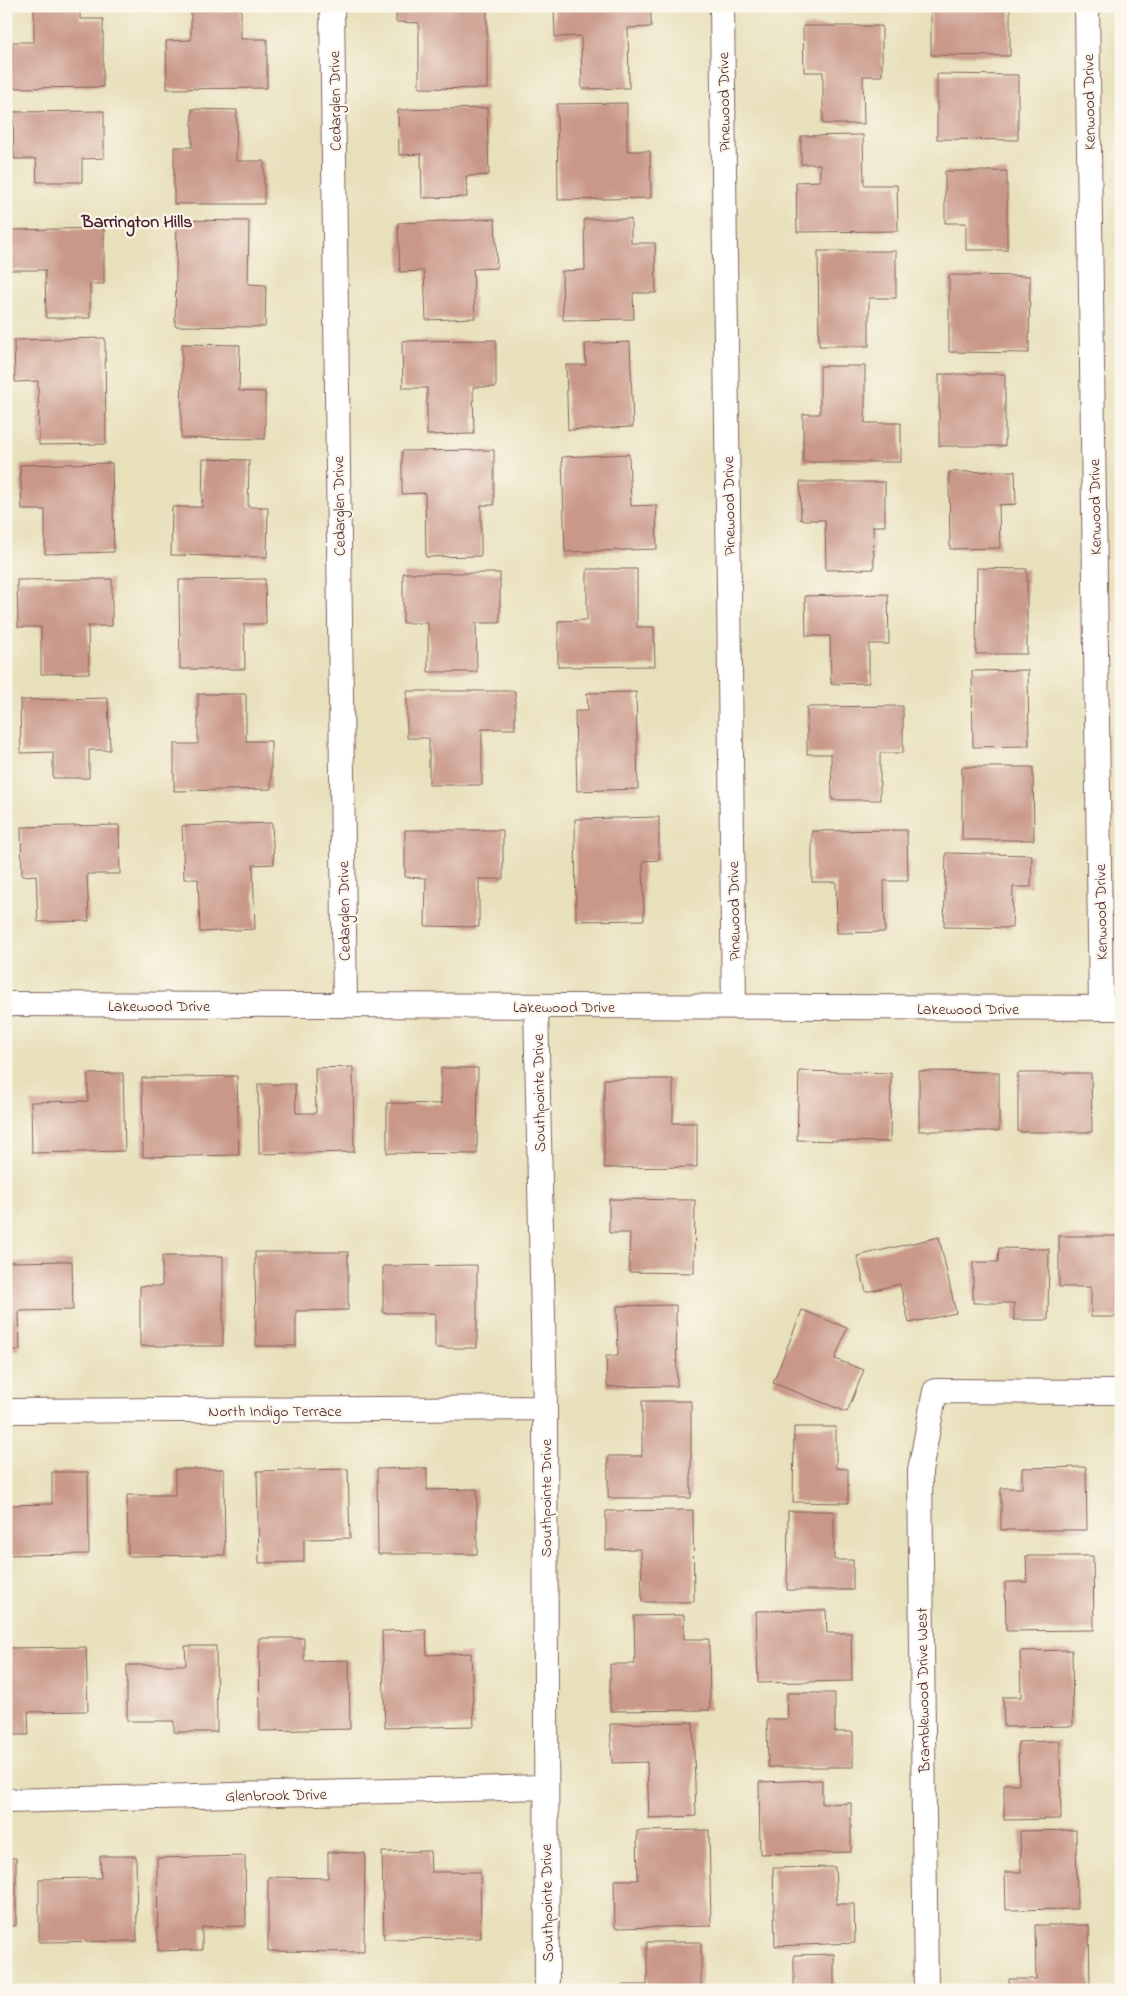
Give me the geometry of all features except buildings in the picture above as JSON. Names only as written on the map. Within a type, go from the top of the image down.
[{"type":"street","name":"Cedarglen Drive","points":[[332,6],[344,1005]]},
{"type":"street","name":"Pinewood Drive","points":[[722,6],[734,1007]]},
{"type":"street","name":"Kenwood Drive","points":[[1087,6],[1111,1008]]},
{"type":"street","name":"Lakewood Drive","points":[[6,1004],[1111,1008]]},
{"type":"street","name":"Southpointe Drive","points":[[536,1006],[545,1408],[547,1990]]},
{"type":"street","name":"Bramblewood Drive West","points":[[926,1990],[920,1471],[935,1391],[1121,1392]]},
{"type":"street","name":"North Indigo Terrace","points":[[6,1411],[545,1408]]},
{"type":"street","name":"Glenbrook Drive","points":[[6,1801],[545,1787]]},
{"type":"district","name":"Barrington Hills","points":[[137,221]]}]
